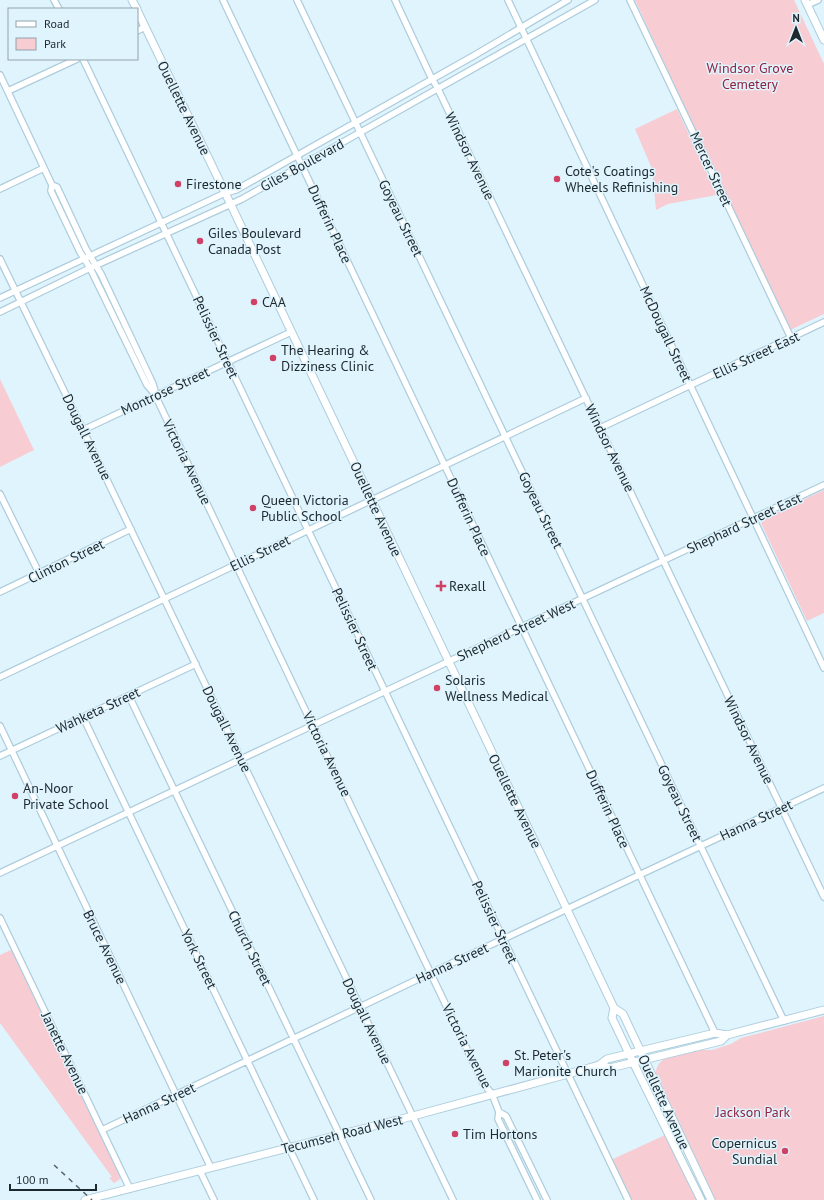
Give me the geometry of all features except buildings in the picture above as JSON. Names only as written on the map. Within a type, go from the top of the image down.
[{"type":"main road","points":[[806,3],[824,40]]},
{"type":"main road","name":"Ouellette Avenue","points":[[138,11],[614,1008],[623,1014],[643,1060],[711,1200]]},
{"type":"main road","name":"Ouellette Avenue","points":[[614,1008],[612,1018],[628,1054],[701,1200]]},
{"type":"main road","points":[[715,1033],[728,1035],[824,1010]]},
{"type":"main road","name":"Tecumseh Road West","points":[[85,1200],[413,1116],[599,1065],[607,1059],[715,1033]]},
{"type":"main road","name":"Tecumseh Road West","points":[[599,1065],[610,1068],[721,1041],[728,1035]]},
{"type":"street","name":"Dufferin Place","points":[[223,0],[715,1033]]},
{"type":"street","name":"Goyeau Street","points":[[297,0],[784,1021]]},
{"type":"street","name":"Windsor Avenue","points":[[394,0],[438,88],[824,897]]},
{"type":"street","name":"McDougall Street","points":[[508,0],[824,668]]},
{"type":"street","name":"Giles Boulevard","points":[[0,298],[225,193],[236,190],[568,0]]},
{"type":"street","name":"Giles Boulevard","points":[[0,312],[90,268],[231,205],[595,0]]},
{"type":"street","name":"Mercer Street","points":[[630,0],[791,338]]},
{"type":"street","points":[[806,3],[818,0]]},
{"type":"street","points":[[138,30],[145,27]]},
{"type":"street","points":[[8,91],[75,60]]},
{"type":"street","name":"Pelissier Street","points":[[82,60],[228,361],[628,1200]]},
{"type":"street","name":"Victoria Avenue","points":[[0,75],[2,85],[8,91],[52,185],[57,188],[86,249],[97,265],[153,384],[156,395],[483,1084],[492,1094],[499,1112],[498,1119],[537,1200]]},
{"type":"street","points":[[0,189],[44,168]]},
{"type":"street","name":"Victoria Avenue","points":[[52,185],[51,191],[84,259],[90,268],[147,385],[156,395]]},
{"type":"street","name":"Dougall Avenue","points":[[0,259],[453,1200]]},
{"type":"street","name":"Ellis Street East","points":[[600,428],[824,322]]},
{"type":"street","name":"Montrose Street","points":[[83,430],[291,332]]},
{"type":"street","name":"Ellis Street","points":[[0,677],[371,499],[586,398]]},
{"type":"street","name":"Shephard Street East","points":[[664,561],[824,485]]},
{"type":"street","points":[[0,494],[39,573]]},
{"type":"street","name":"Clinton Street","points":[[0,592],[131,529]]},
{"type":"street","name":"Shepherd Street West","points":[[0,874],[174,790],[664,561]]},
{"type":"street","name":"Wahketa Street","points":[[0,756],[196,664]]},
{"type":"street","name":"Church Street","points":[[129,696],[371,1200]]},
{"type":"street","name":"York Street","points":[[83,717],[314,1200]]},
{"type":"street","name":"Bruce Avenue","points":[[0,726],[211,1168]]},
{"type":"street","name":"Hanna Street","points":[[102,1130],[824,788]]},
{"type":"street","name":"Janette Avenue","points":[[0,918],[130,1188]]},
{"type":"street","name":"Victoria Avenue","points":[[499,1112],[506,1116],[547,1200]]},
{"type":"street","points":[[200,1171],[214,1200]]},
{"type":"green space","name":"Windsor Grove Cemetery","points":[[635,0],[794,0],[824,64],[824,314],[788,331]]},
{"type":"green space","points":[[677,109],[717,195],[668,204],[656,210],[652,169],[635,129]]},
{"type":"green space","points":[[0,379],[34,450],[0,467]]},
{"type":"green space","points":[[824,490],[824,613],[807,621],[761,523],[765,518]]},
{"type":"green space","points":[[13,949],[120,1175],[120,1179],[114,1183],[109,1178],[112,1177],[0,1023],[0,955]]},
{"type":"green space","name":"Jackson Park","points":[[824,1016],[824,1200],[715,1200],[656,1073],[658,1065],[664,1059],[699,1050],[712,1050],[731,1044],[741,1038]]},
{"type":"green space","points":[[665,1135],[697,1200],[631,1200],[611,1160]]},
{"type":"railway","points":[[54,1165],[92,1200]]},
{"type":"place","name":"Cote's Coatings Wheels Refinishing","points":[[557,179]]},
{"type":"place","name":"Firestone","points":[[178,184]]},
{"type":"place","name":"Giles Boulevard Canada Post","points":[[200,241]]},
{"type":"place","name":"CAA","points":[[254,302]]},
{"type":"place","name":"The Hearing & Dizziness Clinic","points":[[273,358]]},
{"type":"place","name":"Queen Victoria Public School","points":[[253,508]]},
{"type":"place","name":"Rexall","points":[[441,586]]},
{"type":"place","name":"Solaris Wellness Medical","points":[[437,688]]},
{"type":"place","name":"An-Noor Private School","points":[[15,796]]},
{"type":"place","name":"St. Peter's Marionite Church","points":[[506,1063]]},
{"type":"place","name":"Tim Hortons","points":[[455,1134]]},
{"type":"place","name":"Copernicus Sundial","points":[[785,1151]]}]
